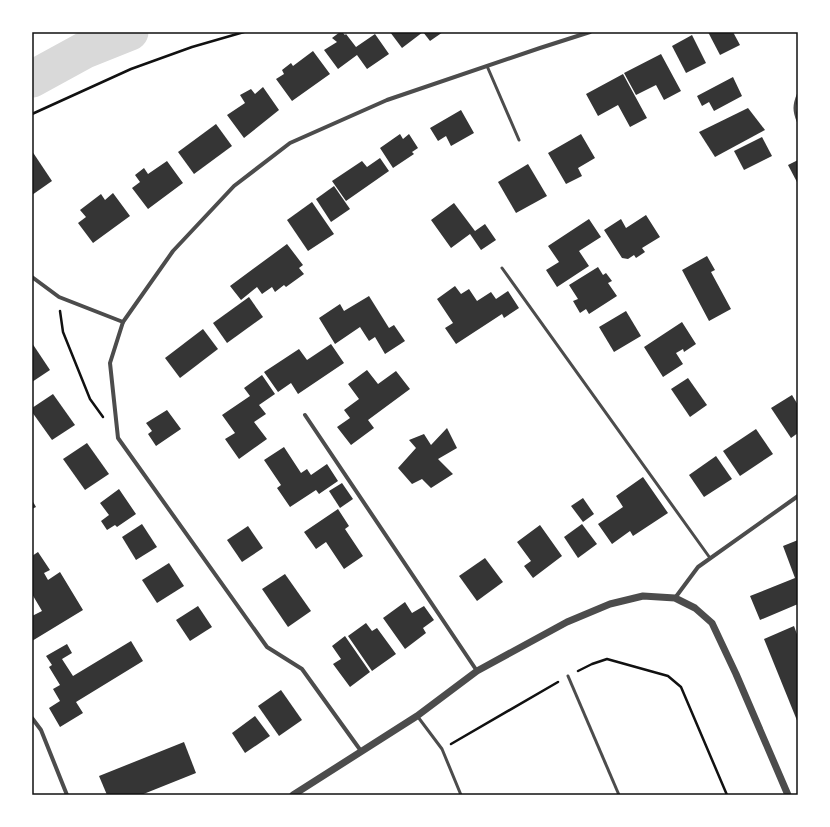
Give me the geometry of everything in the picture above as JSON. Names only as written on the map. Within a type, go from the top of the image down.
[{"type":"street","points":[[361,751],[302,669],[266,647],[118,438],[110,363],[123,322],[173,251],[234,186],[290,143],[388,100],[590,32]]},
{"type":"street","points":[[32,277],[59,297],[123,322]]},
{"type":"street","points":[[305,415],[477,671]]},
{"type":"street","points":[[675,598],[698,567],[798,496]]},
{"type":"street","points":[[293,795],[417,716],[477,671],[566,622],[610,604],[643,596],[675,598],[695,608],[712,623],[736,674],[788,795]]},
{"type":"street","points":[[32,718],[41,730],[67,795]]},
{"type":"lane","points":[[487,66],[519,140]]},
{"type":"lane","points":[[798,95],[794,104],[798,121]]},
{"type":"lane","points":[[502,268],[710,558]]},
{"type":"lane","points":[[568,676],[619,795]]},
{"type":"lane","points":[[417,716],[442,749],[461,795]]},
{"type":"path","points":[[32,114],[132,69],[192,47],[244,32]]},
{"type":"path","points":[[59,297],[63,332],[90,399],[118,438]]},
{"type":"path","points":[[442,749],[568,676],[592,664],[607,659],[668,676],[681,687],[728,795]]},
{"type":"building","points":[[340,32],[345,35],[346,34],[356,47],[375,34],[389,54],[367,69],[357,55],[338,69],[324,50],[337,42],[332,38]]},
{"type":"building","points":[[390,32],[423,32],[402,48]]},
{"type":"building","points":[[423,32],[443,32],[430,41]]},
{"type":"building","points":[[708,32],[733,32],[740,45],[720,55]]},
{"type":"building","points":[[692,35],[706,63],[686,73],[672,46]]},
{"type":"building","points":[[313,51],[330,74],[292,101],[276,79],[284,74],[282,70],[291,63],[293,66]]},
{"type":"building","points":[[661,54],[681,91],[664,100],[656,85],[636,95],[624,73]]},
{"type":"building","points":[[623,74],[647,118],[630,127],[618,105],[598,116],[586,94]]},
{"type":"building","points":[[733,77],[742,96],[714,111],[709,102],[702,106],[697,96]]},
{"type":"building","points":[[263,87],[279,110],[244,138],[227,115],[245,103],[240,95],[251,89],[255,94]]},
{"type":"building","points":[[748,108],[765,130],[715,157],[699,132]]},
{"type":"building","points":[[461,110],[474,133],[451,146],[446,136],[438,141],[430,128]]},
{"type":"building","points":[[216,124],[232,146],[194,174],[178,152]]},
{"type":"building","points":[[400,134],[403,139],[409,134],[418,148],[412,152],[414,154],[393,168],[380,148]]},
{"type":"building","points":[[581,134],[595,158],[578,168],[582,176],[566,184],[548,153]]},
{"type":"building","points":[[762,137],[772,156],[744,170],[734,151]]},
{"type":"building","points":[[32,151],[52,181],[32,195]]},
{"type":"building","points":[[380,158],[389,171],[346,201],[332,181],[362,161],[367,167]]},
{"type":"building","points":[[798,160],[798,184],[788,165]]},
{"type":"building","points":[[167,161],[183,183],[148,209],[132,188],[140,182],[135,175],[144,168],[148,174]]},
{"type":"building","points":[[528,164],[547,196],[516,213],[498,182]]},
{"type":"building","points":[[334,186],[350,209],[331,222],[316,199]]},
{"type":"building","points":[[113,193],[130,216],[93,243],[78,223],[86,217],[80,210],[101,194],[105,200]]},
{"type":"building","points":[[312,202],[334,234],[308,251],[287,220]]},
{"type":"building","points":[[454,203],[475,231],[485,224],[496,240],[481,250],[470,234],[451,248],[431,220]]},
{"type":"building","points":[[646,215],[660,237],[642,248],[645,252],[636,258],[634,255],[628,259],[622,258],[604,230],[621,219],[626,228]]},
{"type":"building","points":[[589,219],[601,237],[579,251],[589,266],[557,287],[546,270],[559,262],[548,246]]},
{"type":"building","points":[[287,244],[303,265],[299,268],[304,274],[286,287],[284,285],[275,292],[272,287],[262,294],[257,287],[241,300],[230,286]]},
{"type":"building","points":[[707,256],[715,270],[711,272],[731,309],[709,321],[682,270]]},
{"type":"building","points":[[598,267],[603,275],[606,273],[612,281],[608,283],[617,296],[589,314],[586,309],[580,313],[573,301],[578,299],[569,285]]},
{"type":"building","points":[[455,286],[461,294],[469,289],[477,301],[491,292],[496,299],[508,291],[519,308],[504,318],[502,314],[456,344],[445,328],[453,323],[437,299]]},
{"type":"building","points":[[369,296],[389,328],[394,325],[405,341],[385,354],[375,337],[369,341],[360,327],[335,344],[319,318],[340,304],[344,311]]},
{"type":"building","points":[[249,297],[263,317],[227,343],[213,323]]},
{"type":"building","points":[[626,311],[641,336],[614,352],[599,327]]},
{"type":"building","points":[[682,322],[696,344],[684,352],[683,349],[676,353],[683,364],[663,377],[644,347]]},
{"type":"building","points":[[203,329],[218,349],[180,378],[165,358]]},
{"type":"building","points":[[32,343],[50,370],[32,382]]},
{"type":"building","points":[[331,344],[344,363],[298,394],[291,383],[278,392],[264,372],[299,349],[307,360]]},
{"type":"building","points":[[367,370],[378,384],[396,371],[410,389],[368,420],[374,428],[351,445],[337,427],[350,418],[344,410],[359,399],[348,384]]},
{"type":"building","points":[[262,375],[275,394],[259,405],[266,414],[254,422],[267,439],[239,459],[225,439],[235,433],[222,415],[250,396],[244,388]]},
{"type":"building","points":[[688,378],[707,405],[690,417],[671,389]]},
{"type":"building","points":[[53,394],[75,425],[52,440],[32,412],[32,408]]},
{"type":"building","points":[[792,395],[798,405],[798,433],[791,438],[771,408]]},
{"type":"building","points":[[167,410],[181,429],[156,446],[148,434],[152,431],[146,423]]},
{"type":"building","points":[[447,428],[457,448],[438,459],[453,474],[431,488],[422,479],[412,484],[398,468],[416,448],[409,440],[424,434],[431,445]]},
{"type":"building","points":[[756,429],[773,454],[740,476],[723,451]]},
{"type":"building","points":[[87,443],[109,474],[85,490],[63,459]]},
{"type":"building","points":[[284,447],[301,473],[307,469],[311,475],[327,464],[338,481],[319,494],[316,490],[290,507],[277,488],[281,485],[264,460]]},
{"type":"building","points":[[716,456],[732,479],[704,497],[689,475]]},
{"type":"building","points":[[643,477],[668,513],[633,536],[630,531],[612,544],[598,524],[623,507],[616,496]]},
{"type":"building","points":[[342,483],[353,499],[340,508],[329,491]]},
{"type":"building","points":[[119,489],[136,514],[117,527],[115,525],[107,530],[101,521],[109,515],[100,503]]},
{"type":"building","points":[[583,498],[594,514],[583,522],[571,506]]},
{"type":"building","points":[[32,500],[36,507],[32,509]]},
{"type":"building","points":[[338,509],[349,526],[345,529],[363,556],[344,569],[326,542],[316,549],[304,532]]},
{"type":"building","points":[[142,524],[157,547],[136,560],[122,537]]},
{"type":"building","points":[[582,524],[597,544],[578,558],[564,537]]},
{"type":"building","points":[[540,525],[562,556],[533,578],[524,566],[531,561],[517,542]]},
{"type":"building","points":[[248,526],[263,548],[242,562],[227,540]]},
{"type":"building","points":[[798,540],[798,604],[760,620],[750,596],[795,578],[783,546]]},
{"type":"building","points":[[38,552],[50,570],[44,573],[48,580],[60,572],[83,610],[32,641],[32,616],[42,611],[32,594],[32,556]]},
{"type":"building","points":[[485,558],[503,582],[477,601],[459,576]]},
{"type":"building","points":[[169,563],[184,586],[157,603],[142,580]]},
{"type":"building","points":[[285,574],[311,611],[288,627],[262,589]]},
{"type":"building","points":[[405,602],[412,613],[424,606],[434,620],[423,628],[426,633],[405,649],[383,618]]},
{"type":"building","points":[[198,606],[212,627],[190,641],[176,620]]},
{"type":"building","points":[[366,623],[372,631],[377,628],[396,654],[372,671],[348,636]]},
{"type":"building","points":[[794,626],[798,637],[798,723],[764,639]]},
{"type":"building","points":[[345,636],[370,672],[350,687],[333,664],[341,659],[332,646]]},
{"type":"building","points":[[131,641],[143,661],[76,702],[83,713],[60,727],[49,708],[60,701],[53,689],[60,685],[49,667],[52,665],[46,656],[67,644],[72,653],[62,659],[73,676]]},
{"type":"building","points":[[281,690],[302,720],[279,736],[258,706]]},
{"type":"building","points":[[255,716],[270,736],[245,753],[232,733]]},
{"type":"building","points":[[184,742],[196,773],[141,795],[107,795],[99,776]]},
{"type":"waterway","points":[[32,79],[85,50],[130,32]]}]
